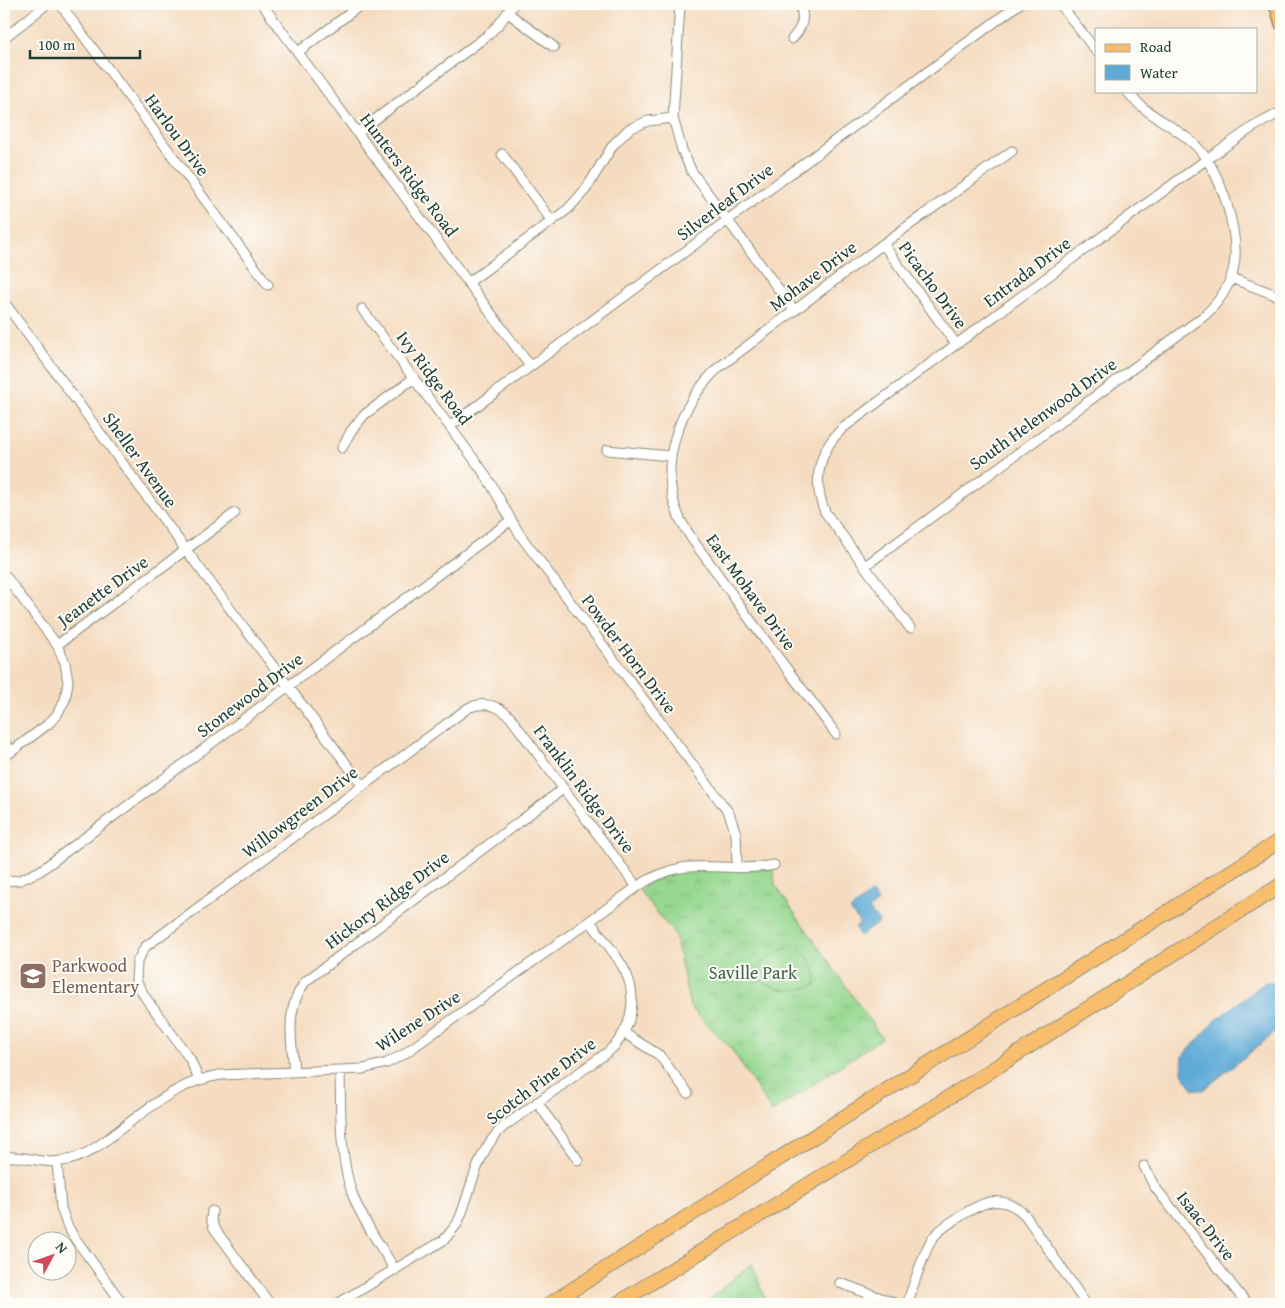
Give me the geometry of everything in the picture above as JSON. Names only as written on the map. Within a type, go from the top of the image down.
[{"type":"highway","points":[[550,1304],[1281,840]]},
{"type":"highway","points":[[617,1304],[970,1084],[1281,885]]},
{"type":"main road","points":[[1275,4],[1281,24]]},
{"type":"street","points":[[4,38],[47,4]]},
{"type":"street","name":"Harlou Drive","points":[[60,4],[268,285]]},
{"type":"street","name":"Hunters Ridge Road","points":[[262,4],[530,366]]},
{"type":"street","points":[[298,52],[362,4]]},
{"type":"street","points":[[357,133],[475,46],[488,35],[514,4]]},
{"type":"street","points":[[680,4],[673,118],[682,150],[687,162],[794,310]]},
{"type":"street","points":[[792,39],[802,26],[803,21],[802,9],[799,4]]},
{"type":"street","name":"Silverleaf Drive","points":[[450,426],[1019,4]]},
{"type":"street","points":[[1060,4],[1095,50]]},
{"type":"street","points":[[508,13],[554,47]]},
{"type":"street","name":"South Helenwood Drive","points":[[864,566],[1204,316],[1220,299],[1231,278],[1236,256],[1234,229],[1219,182],[1207,159],[1186,137],[1152,116],[1128,92]]},
{"type":"street","name":"Entrada Drive","points":[[864,566],[825,512],[820,500],[818,479],[823,456],[835,435],[1207,159],[1254,127],[1281,112]]},
{"type":"street","points":[[468,283],[568,209],[586,189],[613,145],[621,136],[637,124],[659,118],[673,118]]},
{"type":"street","name":"Mohave Drive","points":[[670,456],[680,422],[692,400],[718,368],[883,244],[1012,151]]},
{"type":"street","points":[[502,154],[552,221]]},
{"type":"street","name":"Picacho Drive","points":[[883,244],[956,344]]},
{"type":"street","points":[[1231,278],[1281,297]]},
{"type":"street","name":"Sheller Avenue","points":[[4,302],[186,550],[363,786]]},
{"type":"street","name":"Ivy Ridge Road","points":[[362,309],[479,466]]},
{"type":"street","points":[[342,448],[351,431],[364,415],[414,378]]},
{"type":"street","points":[[607,450],[670,456]]},
{"type":"street","name":"East Mohave Drive","points":[[670,456],[676,509],[690,538],[836,734]]},
{"type":"street","name":"Powder Horn Drive","points":[[479,466],[489,480],[510,521],[729,814],[736,834],[737,866]]},
{"type":"street","name":"Jeanette Drive","points":[[7,754],[47,725],[56,716],[65,700],[68,672],[57,645],[235,514]]},
{"type":"street","name":"Stonewood Drive","points":[[4,881],[20,880],[40,871],[510,521]]},
{"type":"street","points":[[864,566],[910,628]]},
{"type":"street","points":[[4,574],[57,645]]},
{"type":"street","name":"Willowgreen Drive","points":[[199,1080],[190,1059],[139,988],[136,976],[137,962],[140,954],[149,944],[468,708],[477,704],[487,704],[505,711]]},
{"type":"street","name":"Franklin Ridge Drive","points":[[505,711],[637,887]]},
{"type":"street","points":[[4,742],[7,754]]},
{"type":"street","name":"Hickory Ridge Drive","points":[[294,1072],[291,1012],[296,996],[306,981],[563,789]]},
{"type":"street","name":"Wilene Drive","points":[[4,1158],[18,1157],[43,1162],[57,1162],[75,1158],[91,1151],[170,1093],[199,1080],[220,1075],[340,1070],[373,1067],[387,1063],[404,1054],[637,887],[657,875],[678,868],[699,865],[758,868],[774,865]]},
{"type":"street","name":"Scotch Pine Drive","points":[[337,1304],[436,1246],[450,1233],[461,1215],[481,1156],[491,1139],[503,1127],[608,1052],[624,1033],[632,1008],[632,994],[629,982],[621,964],[590,921]]},
{"type":"street","points":[[624,1033],[659,1055],[688,1093]]},
{"type":"street","points":[[340,1070],[345,1162],[348,1182],[360,1211],[395,1270]]},
{"type":"street","points":[[537,1102],[578,1160]]},
{"type":"street","points":[[57,1162],[61,1208],[67,1226],[123,1304]]},
{"type":"street","name":"Isaac Drive","points":[[1144,1166],[1154,1186],[1247,1304]]},
{"type":"street","points":[[907,1304],[933,1238],[943,1228],[976,1206],[993,1202],[1012,1205],[1026,1215],[1086,1304]]},
{"type":"street","points":[[212,1211],[211,1220],[214,1228],[270,1304]]},
{"type":"street","points":[[840,1284],[897,1304]]},
{"type":"green space","name":"Saville Park","points":[[774,868],[775,885],[882,1038],[772,1112],[730,1047],[690,1007],[675,935],[639,890],[650,882],[679,871]]},
{"type":"green space","points":[[791,945],[803,952],[814,968],[816,985],[790,990],[775,988],[754,974],[760,965],[770,957]]},
{"type":"green space","points":[[752,1263],[767,1304],[704,1304]]},
{"type":"water","points":[[872,893],[878,902],[869,909],[879,922],[860,936],[855,928],[860,924],[850,910]]},
{"type":"water","points":[[1265,982],[1274,983],[1281,991],[1281,1028],[1203,1090],[1193,1089],[1182,1073],[1183,1056],[1215,1021]]},
{"type":"place","name":"Parkwood Elementary","points":[[33,976]]}]
